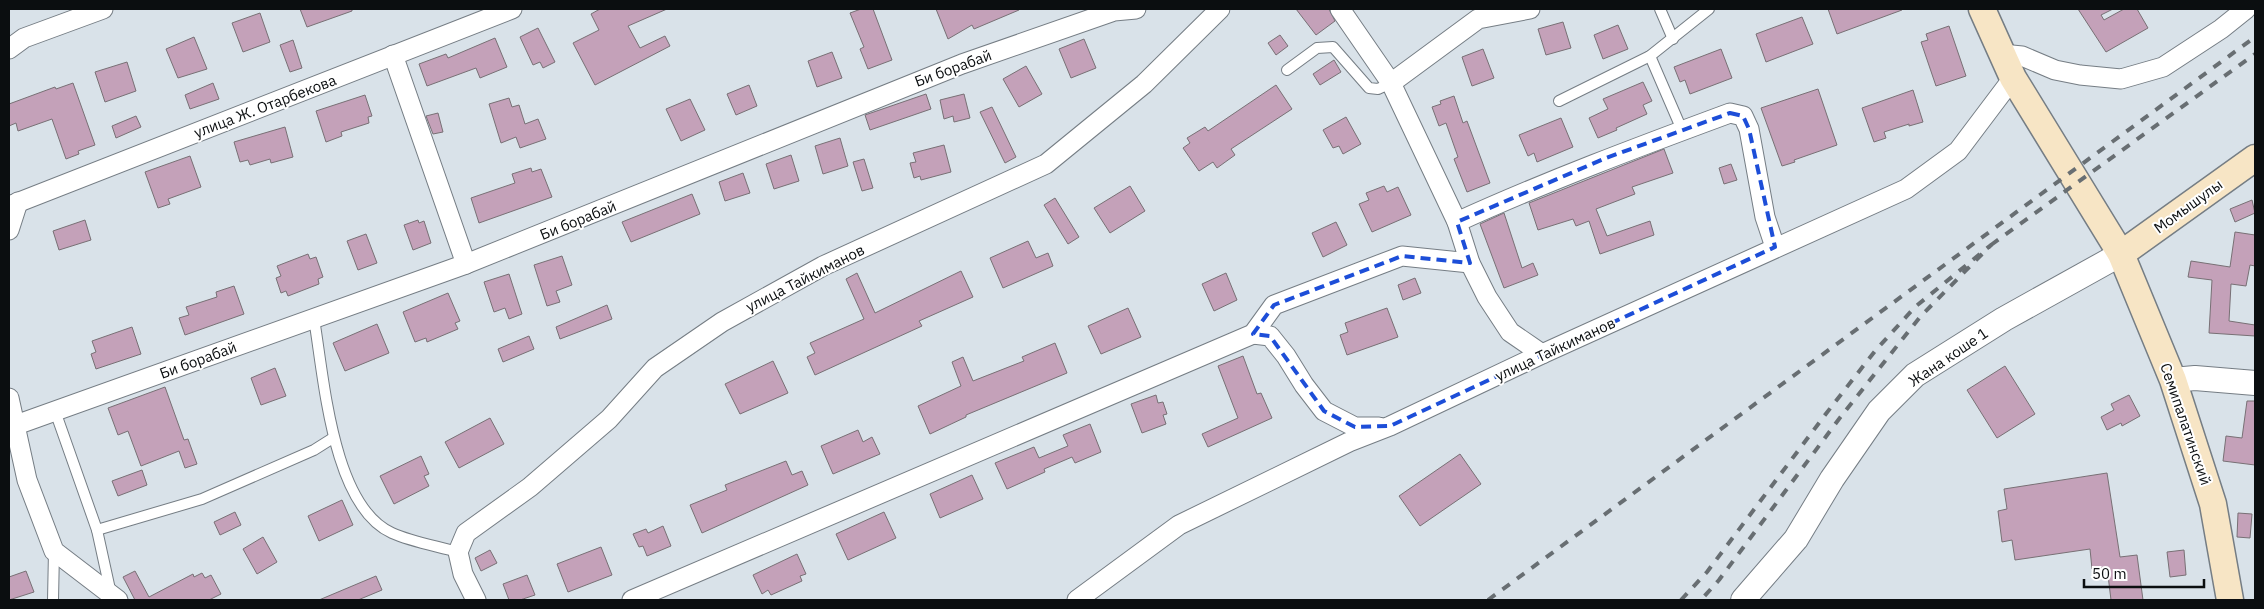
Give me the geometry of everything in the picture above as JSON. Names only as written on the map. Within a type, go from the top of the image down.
[{"type":"main road","name":"Семипалатинский","points":[[1982,9],[2013,78],[2120,254],[2173,380],[2213,504],[2230,600]]},
{"type":"main road","name":"Момышулы","points":[[2120,254],[2255,158]]},
{"type":"street","points":[[9,48],[24,38],[103,9]]},
{"type":"street","name":"улица Ж. Отарбекова","points":[[13,204],[512,9]]},
{"type":"street","name":"Би борабай","points":[[16,426],[466,264],[962,64],[1114,11],[1136,9]]},
{"type":"street","name":"улица Тайкиманов","points":[[458,552],[466,533],[530,487],[609,419],[655,368],[722,322],[823,266],[1046,164],[1144,84],[1220,9]]},
{"type":"street","points":[[1340,9],[1391,83],[1457,222],[1470,264],[1487,297],[1510,332],[1542,354]]},
{"type":"street","points":[[1391,83],[1478,19],[1530,9]]},
{"type":"street","points":[[2002,54],[2022,56],[2055,70],[2080,75],[2121,78],[2163,67],[2221,29],[2246,9]]},
{"type":"street","points":[[393,56],[466,264]]},
{"type":"street","name":"улица Тайкиманов","points":[[1077,600],[1179,525],[1349,442],[1390,426],[1542,354],[1906,189],[1958,151],[2013,78]]},
{"type":"street","points":[[1457,222],[1552,180],[1730,113],[1743,116],[1749,129],[1765,217],[1775,247]]},
{"type":"street","points":[[9,230],[13,204]]},
{"type":"street","name":"Жана коше 1","points":[[1743,600],[1796,538],[1832,479],[1879,411],[1915,375],[2004,319],[2120,254]]},
{"type":"street","points":[[1252,334],[1274,305],[1402,256],[1470,264]]},
{"type":"street","points":[[632,600],[1252,334],[1270,336],[1324,411],[1355,427],[1390,426]]},
{"type":"street","points":[[2173,380],[2195,378],[2255,383]]},
{"type":"street","points":[[9,398],[27,480],[54,551],[111,598]]},
{"type":"street","points":[[458,552],[463,574],[476,600]]},
{"type":"lane","points":[[1660,9],[1673,39]]},
{"type":"lane","points":[[1559,101],[1650,56],[1709,9]]},
{"type":"lane","points":[[1287,70],[1317,48],[1333,47],[1369,88],[1378,89],[1391,83]]},
{"type":"lane","points":[[1650,56],[1682,130]]},
{"type":"lane","points":[[314,319],[333,438],[348,480],[363,510],[391,533],[458,552]]},
{"type":"lane","points":[[55,411],[97,530],[111,598]]},
{"type":"lane","points":[[97,530],[202,499],[314,450],[333,438]]},
{"type":"lane","points":[[53,600],[54,551]]},
{"type":"highlighted area","points":[[1730,113],[1743,116],[1749,129],[1775,247],[1390,426],[1355,427],[1324,411],[1270,336],[1253,334],[1274,305],[1402,256],[1470,263],[1457,222],[1606,158]]},
{"type":"building","points":[[300,9],[352,9],[352,11],[307,27]]},
{"type":"building","points":[[600,9],[667,9],[628,26],[640,48],[665,36],[670,46],[595,85],[573,43],[599,30],[591,14]]},
{"type":"building","points":[[861,9],[873,9],[892,60],[868,69],[860,49],[864,47],[850,13]]},
{"type":"building","points":[[936,9],[1019,10],[974,29],[972,25],[948,39]]},
{"type":"building","points":[[1296,9],[1329,9],[1335,21],[1316,35]]},
{"type":"building","points":[[1828,9],[1901,9],[1902,10],[1837,34]]},
{"type":"building","points":[[2078,9],[2113,9],[2101,15],[2104,20],[2124,9],[2137,9],[2148,28],[2106,52]]},
{"type":"building","points":[[260,13],[270,42],[243,52],[232,23]]},
{"type":"building","points":[[1802,17],[1813,44],[1766,62],[1756,34]]},
{"type":"building","points":[[1563,22],[1571,48],[1546,55],[1538,29]]},
{"type":"building","points":[[1618,25],[1628,49],[1603,59],[1594,35]]},
{"type":"building","points":[[1949,26],[1966,76],[1936,86],[1921,42],[1928,40],[1926,34]]},
{"type":"building","points":[[538,28],[555,62],[543,68],[540,62],[533,65],[520,37]]},
{"type":"building","points":[[1280,35],[1288,46],[1276,55],[1268,43]]},
{"type":"building","points":[[194,37],[207,69],[178,78],[166,49]]},
{"type":"building","points":[[495,38],[507,67],[480,78],[476,68],[427,86],[419,64],[446,54],[448,58]]},
{"type":"building","points":[[1084,39],[1096,68],[1071,78],[1059,49]]},
{"type":"building","points":[[293,40],[302,68],[290,72],[280,45]]},
{"type":"building","points":[[1483,49],[1494,78],[1472,86],[1462,57]]},
{"type":"building","points":[[1721,49],[1732,78],[1690,94],[1685,80],[1680,82],[1674,67]]},
{"type":"building","points":[[832,52],[842,78],[817,87],[808,61]]},
{"type":"building","points":[[1334,60],[1341,72],[1320,85],[1313,74]]},
{"type":"building","points":[[127,62],[136,91],[105,102],[95,72]]},
{"type":"building","points":[[1026,66],[1042,94],[1019,107],[1003,79]]},
{"type":"building","points":[[1643,82],[1652,101],[1643,105],[1647,114],[1598,138],[1589,118],[1608,109],[1603,99]]},
{"type":"building","points":[[73,83],[95,145],[78,151],[79,154],[66,159],[52,119],[18,131],[16,123],[9,126],[9,104],[55,87],[56,89]]},
{"type":"building","points":[[213,83],[219,99],[190,109],[185,95]]},
{"type":"building","points":[[749,85],[757,106],[736,115],[727,94]]},
{"type":"building","points":[[1276,85],[1292,109],[1231,149],[1235,155],[1217,168],[1213,162],[1199,171],[1183,148],[1190,143],[1187,138],[1205,127],[1208,131]]},
{"type":"building","points":[[1818,89],[1837,145],[1782,166],[1761,108]]},
{"type":"building","points":[[1913,90],[1923,122],[1909,126],[1909,124],[1884,132],[1886,138],[1874,142],[1862,108]]},
{"type":"building","points":[[926,94],[931,109],[870,130],[865,115]]},
{"type":"building","points":[[964,94],[970,118],[954,122],[953,116],[944,119],[940,100]]},
{"type":"building","points":[[365,95],[372,116],[368,117],[369,123],[341,132],[342,136],[326,142],[316,111]]},
{"type":"building","points":[[1454,96],[1463,123],[1467,121],[1490,183],[1467,192],[1454,159],[1458,157],[1446,123],[1439,126],[1432,107],[1441,104],[1440,101]]},
{"type":"building","points":[[509,98],[512,107],[519,105],[525,124],[538,119],[546,139],[520,148],[516,137],[501,143],[489,104]]},
{"type":"building","points":[[690,99],[705,130],[681,141],[666,109]]},
{"type":"building","points":[[992,107],[1016,157],[1005,163],[980,112]]},
{"type":"building","points":[[438,113],[443,132],[433,134],[426,116]]},
{"type":"building","points":[[136,116],[141,127],[116,138],[112,126]]},
{"type":"building","points":[[1346,117],[1361,144],[1343,154],[1339,146],[1333,148],[1323,130]]},
{"type":"building","points":[[1561,118],[1573,147],[1537,162],[1534,153],[1528,156],[1519,135]]},
{"type":"building","points":[[285,127],[293,157],[271,163],[270,159],[250,165],[248,160],[240,162],[234,142]]},
{"type":"building","points":[[840,138],[848,166],[823,174],[815,146]]},
{"type":"building","points":[[944,145],[951,172],[921,180],[920,176],[914,178],[910,163],[916,162],[913,153]]},
{"type":"building","points":[[1664,149],[1673,173],[1632,187],[1635,194],[1596,209],[1607,236],[1650,221],[1654,235],[1600,254],[1589,221],[1576,226],[1573,219],[1538,230],[1529,203]]},
{"type":"building","points":[[791,155],[799,181],[774,189],[766,164]]},
{"type":"building","points":[[190,156],[201,187],[168,199],[170,204],[158,208],[145,172]]},
{"type":"building","points":[[864,159],[873,188],[862,191],[853,162]]},
{"type":"building","points":[[1731,164],[1737,180],[1724,184],[1719,168]]},
{"type":"building","points":[[531,168],[532,172],[541,169],[552,197],[479,223],[471,198],[515,183],[512,174]]},
{"type":"building","points":[[743,173],[750,193],[725,201],[719,182]]},
{"type":"building","points":[[1130,186],[1145,211],[1110,233],[1094,208]]},
{"type":"building","points":[[1384,186],[1387,192],[1398,187],[1411,215],[1372,232],[1359,204],[1369,200],[1366,193]]},
{"type":"building","points":[[692,194],[700,214],[631,242],[622,222]]},
{"type":"building","points":[[1055,198],[1079,237],[1068,244],[1044,205]]},
{"type":"building","points":[[2252,200],[2255,213],[2235,222],[2230,209]]},
{"type":"building","points":[[1504,213],[1522,268],[1533,263],[1538,275],[1504,288],[1480,224]]},
{"type":"building","points":[[85,220],[91,240],[59,250],[53,231]]},
{"type":"building","points":[[418,220],[419,223],[424,221],[431,243],[413,250],[404,225]]},
{"type":"building","points":[[1336,222],[1347,245],[1323,257],[1312,233]]},
{"type":"building","points":[[2235,232],[2255,235],[2255,266],[2250,265],[2246,286],[2231,284],[2229,321],[2255,325],[2255,336],[2209,333],[2212,280],[2188,277],[2191,261],[2230,267]]},
{"type":"building","points":[[366,234],[377,263],[358,270],[347,241]]},
{"type":"building","points":[[1028,241],[1036,258],[1048,253],[1053,266],[1003,288],[990,258]]},
{"type":"building","points":[[308,254],[310,259],[316,257],[323,277],[318,279],[319,284],[288,296],[286,291],[281,293],[276,278],[281,276],[277,266]]},
{"type":"building","points":[[562,256],[572,285],[556,291],[560,302],[547,306],[534,265]]},
{"type":"building","points":[[961,271],[973,297],[919,321],[922,326],[815,375],[807,357],[815,353],[810,343],[864,319],[846,279],[857,273],[875,313]]},
{"type":"building","points":[[1226,273],[1237,300],[1214,311],[1202,284]]},
{"type":"building","points":[[509,274],[522,314],[509,319],[505,308],[494,312],[484,282]]},
{"type":"building","points":[[1415,278],[1421,293],[1403,300],[1398,285]]},
{"type":"building","points":[[234,286],[244,314],[185,335],[179,318],[189,315],[186,307],[217,297],[216,292]]},
{"type":"building","points":[[448,293],[460,321],[455,323],[458,329],[427,342],[426,338],[415,342],[403,312]]},
{"type":"building","points":[[607,305],[612,319],[560,339],[556,327]]},
{"type":"building","points":[[1128,308],[1141,337],[1101,354],[1088,326]]},
{"type":"building","points":[[1387,308],[1398,337],[1347,355],[1340,335],[1348,332],[1345,323]]},
{"type":"building","points":[[377,324],[389,353],[345,371],[333,343]]},
{"type":"building","points":[[132,327],[141,354],[96,369],[91,354],[96,352],[92,341]]},
{"type":"building","points":[[529,336],[534,349],[503,362],[498,349]]},
{"type":"building","points":[[1055,343],[1067,373],[966,415],[966,417],[930,434],[918,406],[961,386],[952,362],[963,357],[973,381],[1024,361],[1022,357]]},
{"type":"building","points":[[1243,356],[1257,394],[1261,393],[1272,418],[1208,447],[1202,434],[1238,418],[1218,366]]},
{"type":"building","points":[[773,361],[788,393],[740,414],[725,384]]},
{"type":"building","points":[[2005,366],[2035,414],[1997,438],[1967,390]]},
{"type":"building","points":[[275,368],[286,396],[261,405],[251,378]]},
{"type":"building","points":[[165,387],[184,440],[188,439],[197,464],[185,468],[179,451],[141,466],[128,431],[118,435],[108,408]]},
{"type":"building","points":[[1156,395],[1158,403],[1163,402],[1167,414],[1163,415],[1166,424],[1142,433],[1131,404]]},
{"type":"building","points":[[2129,395],[2140,416],[2122,426],[2121,423],[2107,430],[2101,417],[2114,410],[2111,404]]},
{"type":"building","points":[[2247,401],[2255,401],[2255,465],[2223,461],[2226,436],[2242,438]]},
{"type":"building","points":[[490,418],[504,444],[459,468],[445,442]]},
{"type":"building","points":[[1090,424],[1101,452],[1075,463],[1072,457],[1044,469],[1045,472],[1007,489],[995,463],[1034,447],[1039,458],[1068,446],[1063,435]]},
{"type":"building","points":[[858,430],[863,442],[872,437],[880,454],[833,474],[821,446]]},
{"type":"building","points":[[1460,454],[1481,484],[1420,526],[1399,496]]},
{"type":"building","points":[[421,456],[429,474],[424,476],[429,486],[394,504],[380,476]]},
{"type":"building","points":[[786,461],[792,475],[802,471],[808,485],[702,533],[690,505],[727,490],[725,485]]},
{"type":"building","points":[[142,470],[147,485],[118,496],[112,481]]},
{"type":"building","points":[[2107,473],[2120,557],[2137,555],[2143,600],[2111,600],[2107,567],[2092,569],[2090,549],[2015,560],[2012,540],[2002,542],[1998,511],[2007,509],[2004,489]]},
{"type":"building","points":[[972,475],[983,499],[940,518],[930,494]]},
{"type":"building","points":[[342,500],[353,525],[319,541],[308,516]]},
{"type":"building","points":[[235,512],[241,525],[220,535],[214,522]]},
{"type":"building","points":[[884,512],[896,538],[848,560],[836,534]]},
{"type":"building","points":[[2238,513],[2252,514],[2250,538],[2237,537]]},
{"type":"building","points":[[663,526],[671,546],[647,556],[643,546],[639,547],[633,534],[646,529],[648,533]]},
{"type":"building","points":[[263,537],[277,562],[257,574],[243,549]]},
{"type":"building","points":[[601,547],[612,575],[568,592],[557,564]]},
{"type":"building","points":[[490,550],[497,563],[481,571],[475,558]]},
{"type":"building","points":[[2184,550],[2186,575],[2170,577],[2167,552]]},
{"type":"building","points":[[797,554],[806,574],[800,576],[802,581],[771,595],[768,590],[762,594],[753,575]]},
{"type":"building","points":[[26,571],[34,592],[9,600],[9,577]]},
{"type":"building","points":[[135,571],[149,597],[193,574],[194,577],[202,573],[205,578],[211,575],[221,594],[209,600],[135,600],[123,577]]},
{"type":"building","points":[[527,575],[535,595],[520,600],[509,600],[503,584]]},
{"type":"building","points":[[376,576],[382,590],[358,600],[319,600]]},
{"type":"railway","points":[[1488,600],[2255,37]]},
{"type":"railway","points":[[1991,245],[2255,54]]},
{"type":"railway","points":[[1681,600],[1707,572],[1875,351],[1915,307],[1991,245],[1920,317],[1839,419],[1719,580],[1701,600]]}]
